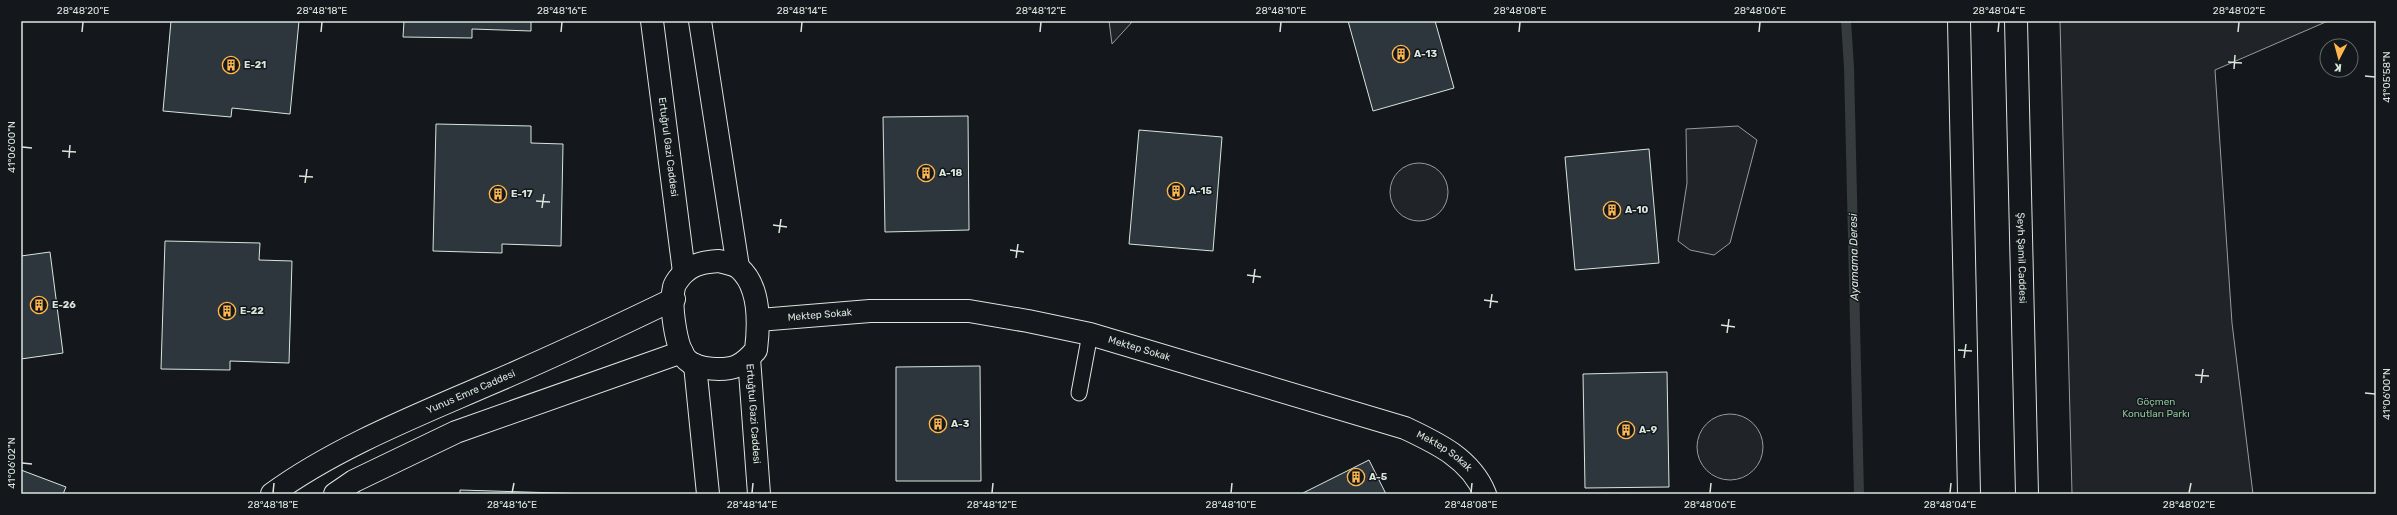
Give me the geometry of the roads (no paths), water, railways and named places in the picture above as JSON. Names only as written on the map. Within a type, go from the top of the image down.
[{"type":"main road","name":"Ertuğrul Gazi Caddesi","points":[[652,21],[684,272]]},
{"type":"main road","points":[[700,21],[738,267]]},
{"type":"main road","points":[[1959,21],[1969,494]]},
{"type":"main road","name":"Şeyh Şamil Caddesi","points":[[2016,21],[2027,494]]},
{"type":"main road","points":[[335,494],[354,481],[456,432],[688,358],[719,369],[737,366],[756,350],[759,320],[748,278],[738,267],[719,261],[699,263],[684,272],[674,286],[675,333],[688,358],[708,494]]},
{"type":"main road","name":"Yunus Emre Caddesi","points":[[272,494],[347,450],[427,411],[563,353],[674,299]]},
{"type":"main road","name":"Mektep Sokak","points":[[759,320],[870,311],[969,311],[1090,334],[1405,428],[1443,446],[1466,465],[1481,482],[1485,494]]},
{"type":"main road","name":"Ertuğtul Gazi Caddesi","points":[[748,358],[759,494]]},
{"type":"lane","points":[[1079,393],[1090,334]]},
{"type":"waterway","name":"Ayamama Deresi","points":[[1846,21],[1849,67],[1859,494]]},
{"type":"place","name":"A-13","points":[[1401,54]]},
{"type":"place","name":"E-21","points":[[231,65]]},
{"type":"place","name":"A-18","points":[[926,173]]},
{"type":"place","name":"A-15","points":[[1176,191]]},
{"type":"place","name":"E-17","points":[[498,194]]},
{"type":"place","name":"A-10","points":[[1612,210]]},
{"type":"place","name":"E-26","points":[[39,305]]},
{"type":"place","name":"E-22","points":[[227,311]]},
{"type":"place","name":"A-3","points":[[938,424]]},
{"type":"place","name":"A-9","points":[[1626,430]]},
{"type":"place","name":"A-5","points":[[1356,477]]},
{"type":"park label","name":"Göçmen Konutları Parkı","points":[[2156,408]]}]
